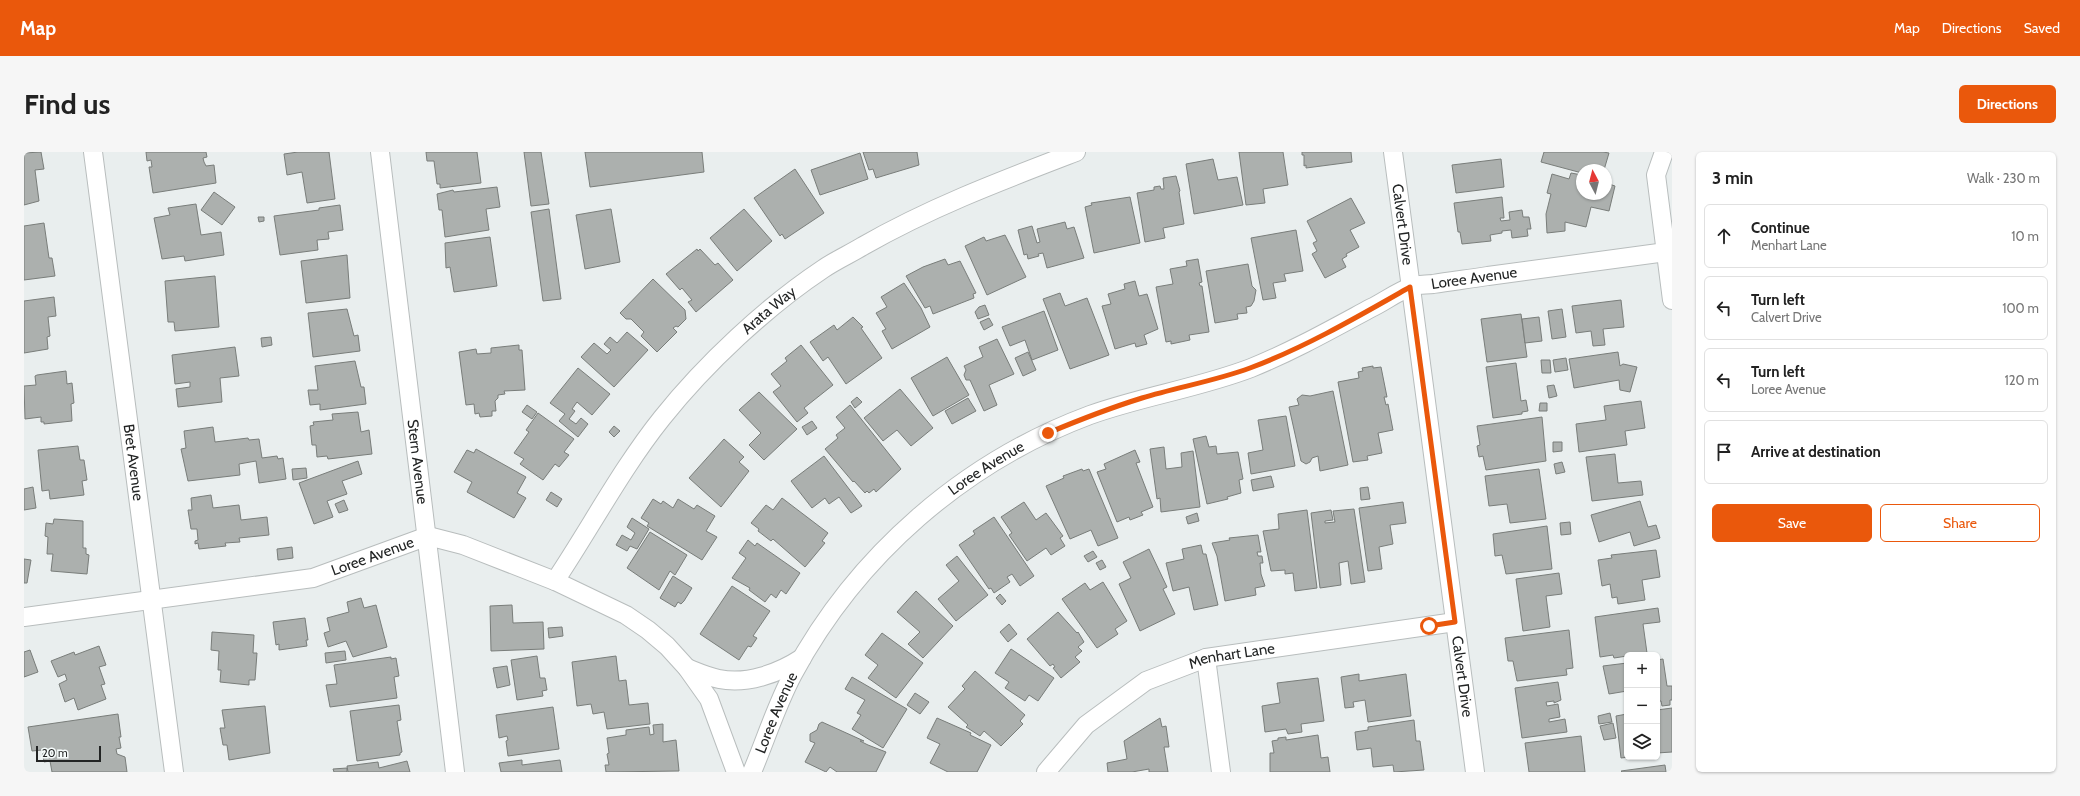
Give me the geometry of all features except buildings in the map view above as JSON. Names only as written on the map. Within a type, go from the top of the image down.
[{"type":"street","name":"Bret Avenue","points":[[93,152],[174,772]]},
{"type":"street","name":"Stern Avenue","points":[[380,152],[428,536],[455,772]]},
{"type":"street","name":"Arata Way","points":[[555,581],[628,464],[663,417],[715,359],[770,310],[823,269],[896,228],[963,196],[1076,152]]},
{"type":"street","name":"Calvert Drive","points":[[1393,152],[1475,772]]},
{"type":"street","points":[[1664,152],[1656,175],[1672,300]]},
{"type":"street","name":"Loree Avenue","points":[[752,772],[772,717],[804,656],[832,613],[861,574],[893,541],[958,485],[1002,456],[1048,433],[1089,416],[1143,398],[1220,378],[1251,368],[1294,348],[1410,287],[1666,252]]},
{"type":"street","name":"Loree Avenue","points":[[24,617],[313,578],[428,536],[463,545],[555,581],[626,615],[648,630],[667,646],[687,668],[709,699],[736,772]]},
{"type":"street","name":"Menhart Lane","points":[[1046,772],[1086,725],[1146,681],[1206,658],[1455,622]]},
{"type":"street","name":"Loree Avenue","points":[[687,668],[718,679],[744,680],[777,672],[804,656]]},
{"type":"street","points":[[1206,658],[1221,772]]},
{"type":"route","points":[[1048,433],[1089,416],[1143,398],[1220,378],[1251,368],[1294,348],[1388,300],[1410,287],[1455,622],[1429,626]]}]
